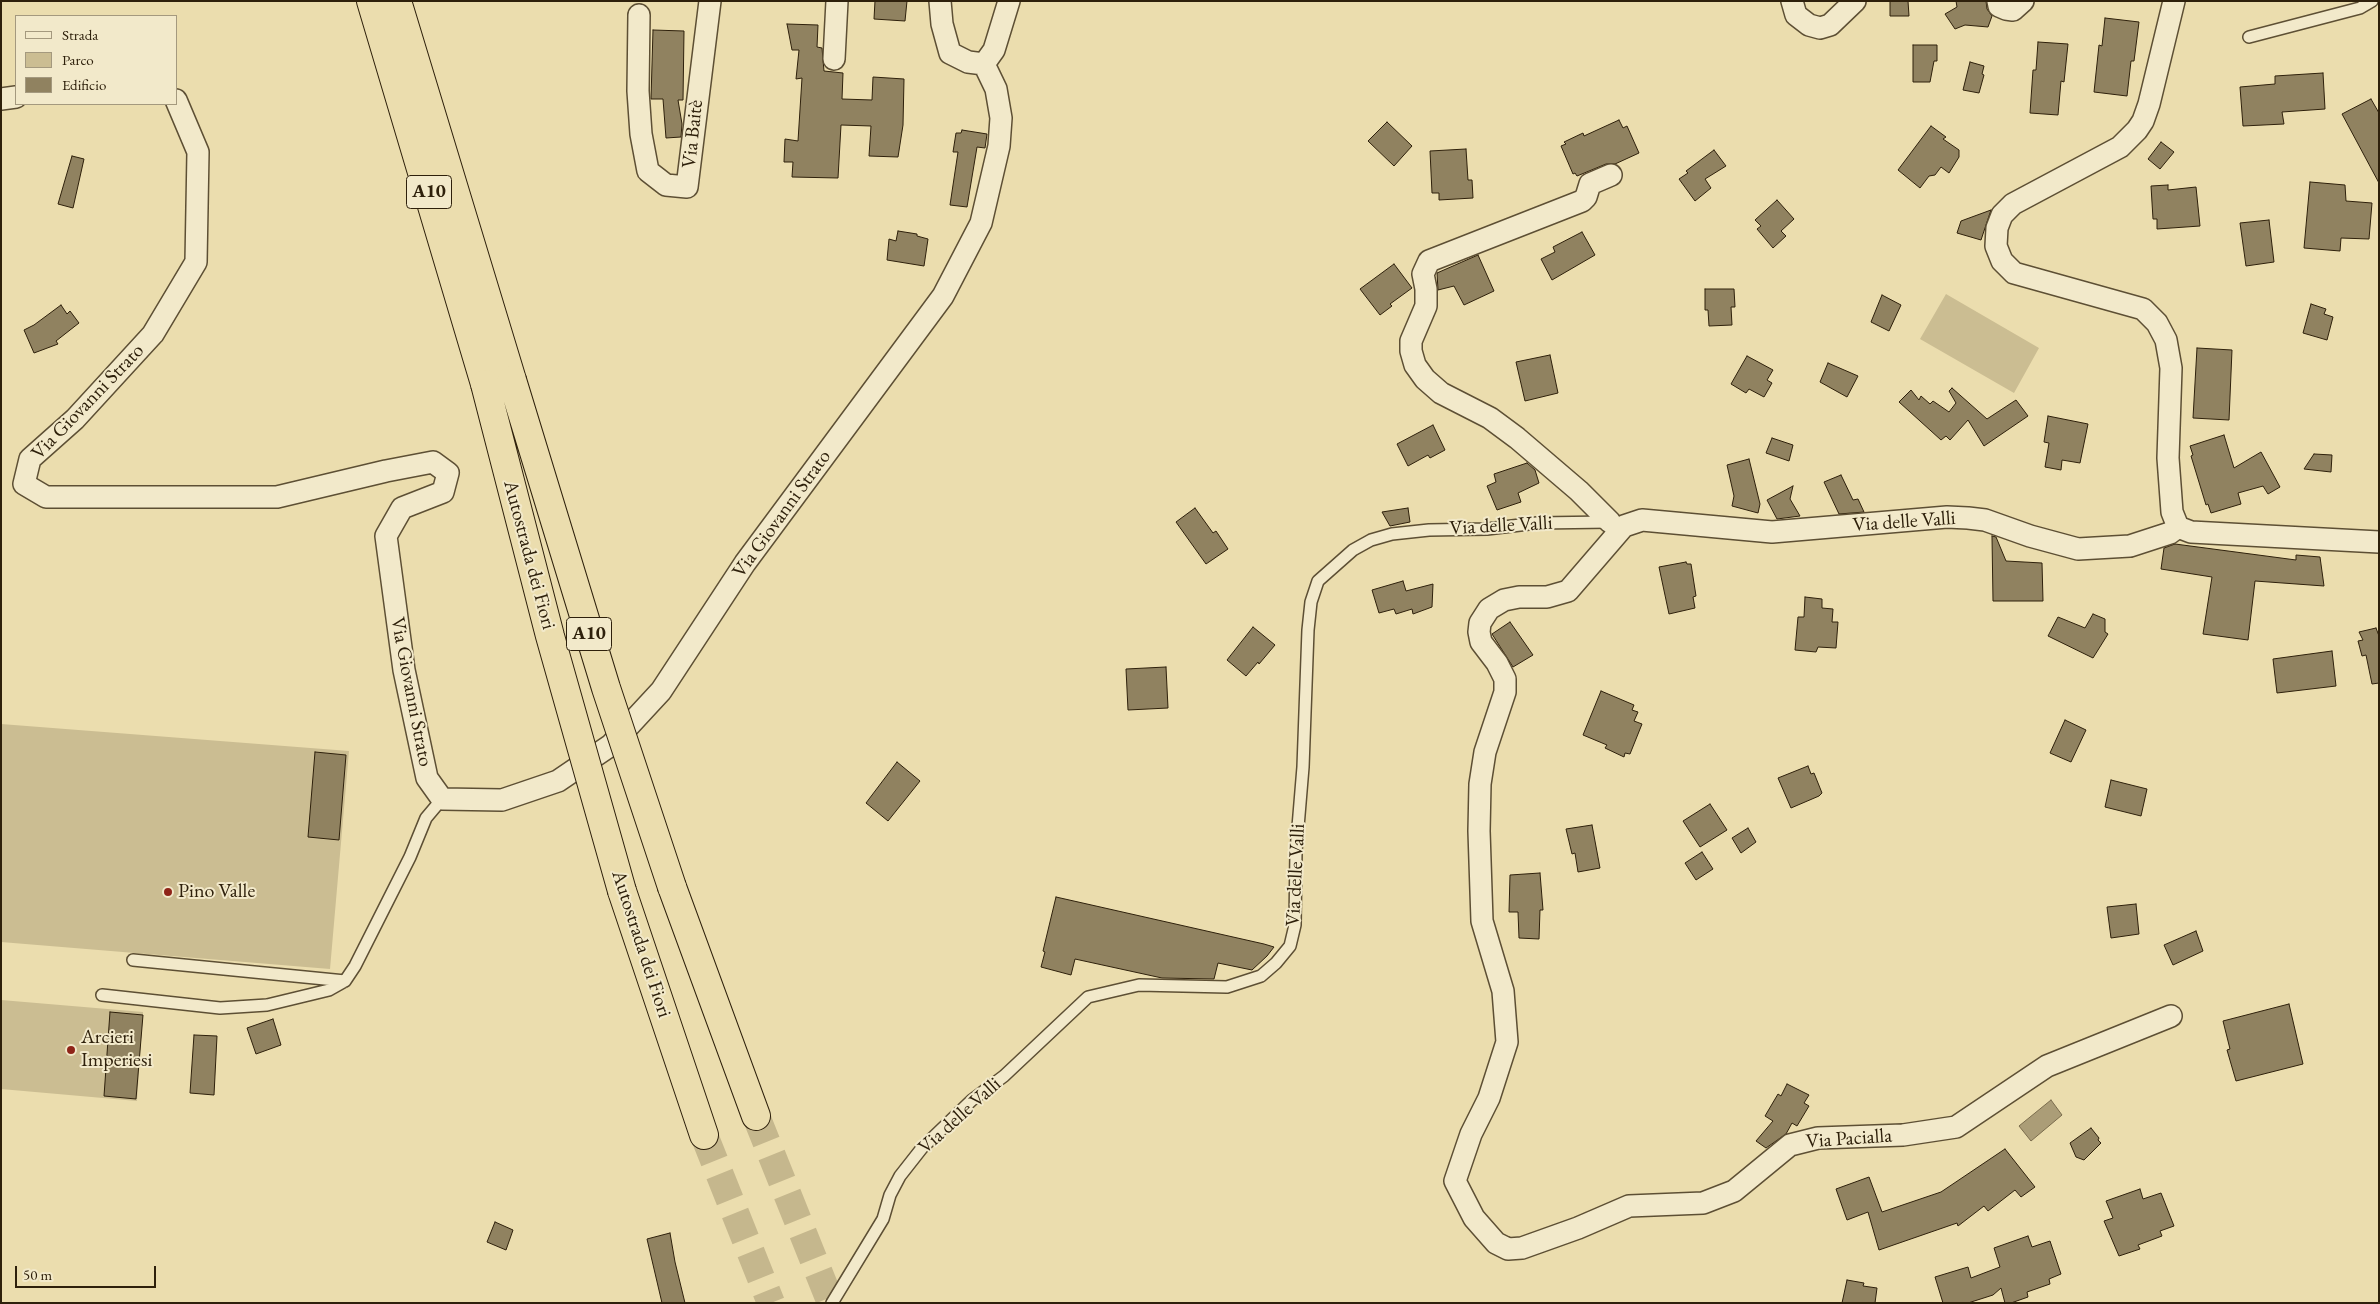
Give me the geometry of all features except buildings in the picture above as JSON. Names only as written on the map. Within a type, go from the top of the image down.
[{"type":"highway","name":"Autostrada dei Fiori","points":[[371,1],[485,384],[550,636],[622,891],[704,1135]]},
{"type":"highway","name":"Autostrada dei Fiori","points":[[397,1],[606,688],[672,887],[756,1116]]},
{"type":"street","name":"Via Baitè","points":[[639,15],[638,92],[641,134],[648,171],[666,185],[687,187],[710,1]]},
{"type":"street","points":[[834,59],[838,1]]},
{"type":"street","points":[[940,1],[942,24],[950,53],[968,62],[984,64],[994,50],[1009,1]]},
{"type":"street","points":[[1792,1],[1796,14],[1809,25],[1820,28],[1830,25],[1855,1]]},
{"type":"street","points":[[1998,1],[1999,6],[2006,10],[2013,10],[2023,1]]},
{"type":"street","points":[[2174,1],[2149,104],[2143,121],[2137,130],[2120,147],[2013,204],[2002,215],[1999,222],[1996,246],[2002,261],[2014,273],[2143,310],[2157,323],[2166,340],[2171,368],[2168,458],[2172,512],[2178,527],[2192,532],[2379,542]]},
{"type":"street","name":"Via Giovanni Strato","points":[[178,105],[198,152],[196,262],[153,334],[75,419],[30,459],[24,484],[46,497],[277,498],[386,471],[433,462],[448,473],[443,492],[402,508],[386,536],[404,670],[427,778],[442,799],[502,800],[558,781],[611,745],[662,691],[745,563],[943,296],[981,223],[999,146],[1001,118],[996,89],[984,64]]},
{"type":"street","points":[[1,100],[15,98]]},
{"type":"street","points":[[1611,175],[1590,184],[1586,197],[1582,201],[1429,261],[1422,274],[1426,289],[1426,306],[1411,341],[1411,351],[1415,365],[1425,379],[1441,393],[1490,418],[1517,438],[1617,524]]},
{"type":"street","name":"Via delle Valli","points":[[1617,524],[1642,520],[1772,532],[1947,517],[1968,518],[1985,520],[2030,536],[2078,548],[2130,546],[2170,533],[2178,527]]},
{"type":"street","name":"Via Pacialla","points":[[1617,524],[1568,592],[1547,597],[1504,600],[1489,609],[1480,623],[1481,642],[1497,663],[1505,679],[1505,692],[1485,752],[1480,784],[1479,831],[1482,921],[1503,991],[1507,1042],[1488,1098],[1472,1134],[1455,1181],[1474,1218],[1496,1243],[1508,1249],[1522,1248],[1578,1228],[1629,1206],[1703,1203],[1734,1191],[1790,1145],[1818,1138],[1903,1135],[1956,1127],[2048,1066],[2171,1016]]},
{"type":"lane","points":[[2249,37],[2360,8],[2372,1]]},
{"type":"lane","name":"Via delle Valli","points":[[832,1303],[883,1218],[890,1196],[900,1176],[922,1148],[972,1100],[1004,1076],[1088,997],[1139,985],[1227,987],[1261,976],[1276,963],[1290,946],[1295,925],[1296,851],[1303,767],[1308,630],[1311,602],[1318,581],[1353,550],[1371,540],[1392,534],[1429,530],[1487,529],[1538,523],[1617,524]]},
{"type":"lane","points":[[102,995],[220,1008],[267,1005],[292,1000],[329,990],[345,981],[355,966],[410,857],[426,818],[442,799]]},
{"type":"lane","points":[[133,960],[345,981]]},
{"type":"green space","points":[[1946,294],[2039,348],[2014,393],[1920,339]]},
{"type":"green space","name":"Pino Valle","points":[[1,724],[349,751],[330,969],[1,942]]},
{"type":"green space","name":"Arcieri Imperiesi","points":[[1,1000],[143,1012],[137,1101],[1,1089]]},
{"type":"shaded area","points":[[2051,1100],[2062,1115],[2031,1141],[2019,1126]]},
{"type":"tunnel","points":[[756,1116],[831,1303]]},
{"type":"tunnel","points":[[704,1135],[771,1303]]},
{"type":"place","name":"Pino Valle","points":[[168,892]]},
{"type":"place","name":"Arcieri Imperiesi","points":[[71,1050]]}]
